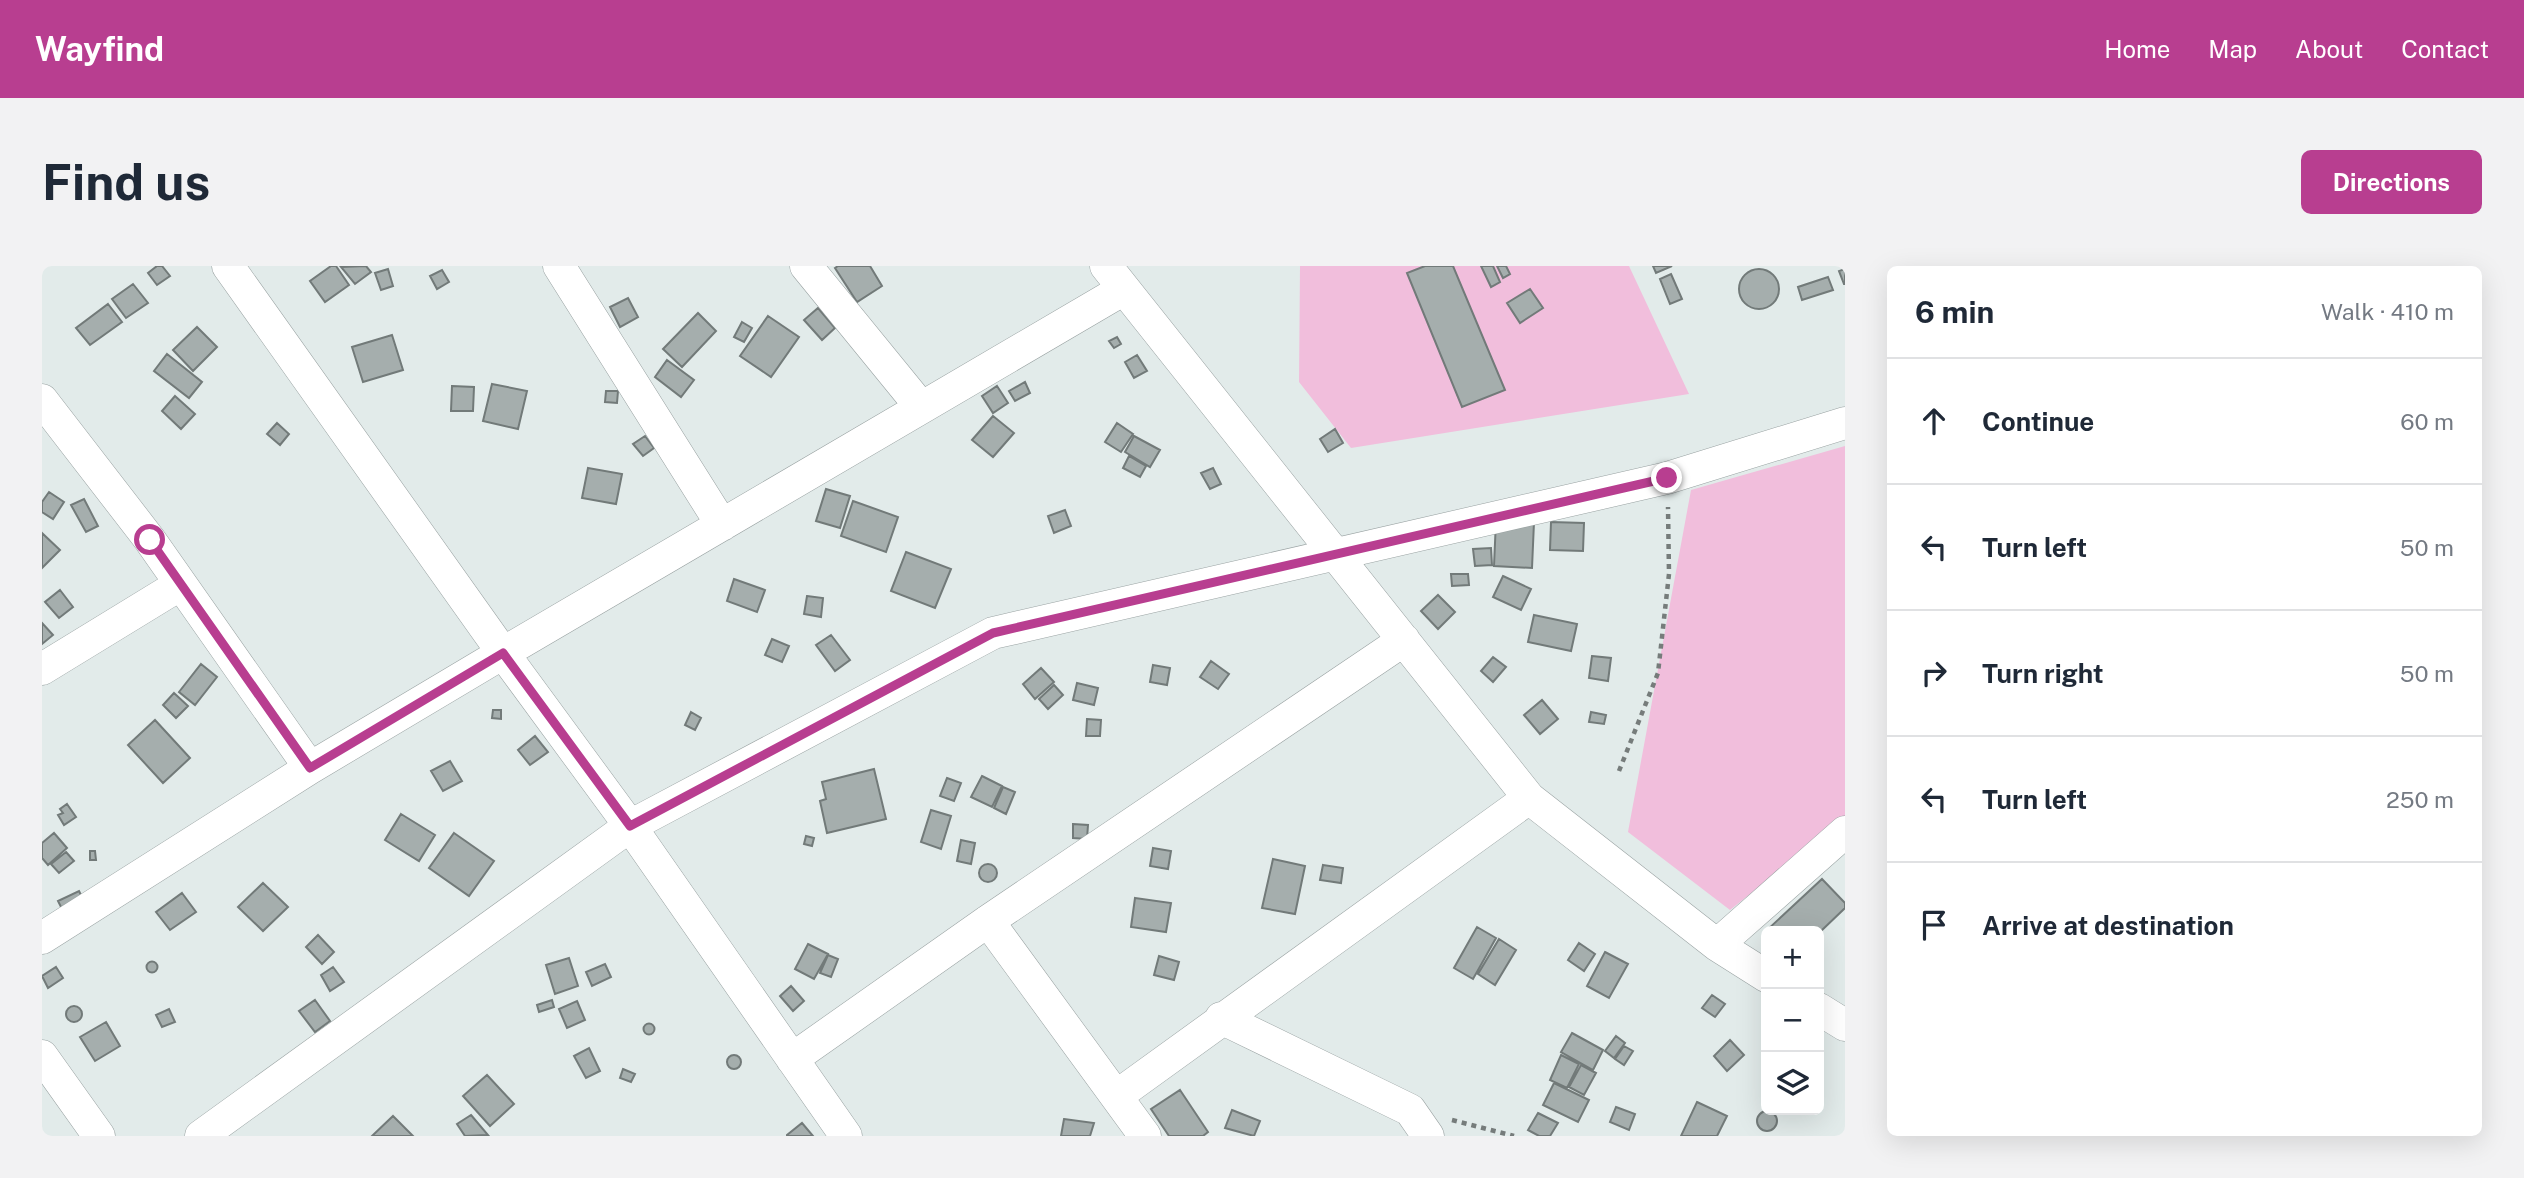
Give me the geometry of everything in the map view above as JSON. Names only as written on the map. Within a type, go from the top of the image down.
[{"type":"street","points":[[559,266],[722,524]]},
{"type":"street","points":[[806,266],[921,407]]},
{"type":"street","points":[[234,268],[503,653],[630,826],[846,1136]]},
{"type":"street","points":[[42,938],[310,768],[921,407],[1115,277],[1530,798],[1717,946],[1761,973]]},
{"type":"street","points":[[43,405],[181,584],[310,768]]},
{"type":"street","points":[[201,1136],[630,826],[993,633],[1335,552],[1667,478],[1845,423]]},
{"type":"street","points":[[42,668],[181,584]]},
{"type":"street","points":[[792,1059],[988,921],[1404,640]]},
{"type":"street","points":[[1118,1095],[1221,1018],[1530,798]]},
{"type":"street","points":[[1717,946],[1845,832]]},
{"type":"street","points":[[988,921],[1118,1095],[1145,1136]]},
{"type":"street","points":[[1824,1012],[1845,1025]]},
{"type":"street","points":[[1221,1018],[1410,1110],[1428,1136]]},
{"type":"street","points":[[42,1056],[99,1136]]},
{"type":"path","points":[[1619,771],[1658,673],[1669,574],[1667,478]]},
{"type":"path","points":[[1410,1110],[1514,1136]]},
{"type":"shaded area","points":[[1300,266],[1629,266],[1689,394],[1351,448],[1299,382]]},
{"type":"shaded area","points":[[1845,446],[1845,818],[1730,910],[1628,832],[1691,490]]},
{"type":"building","points":[[157,266],[162,266],[170,276],[157,285],[148,273]]},
{"type":"building","points":[[331,266],[336,266],[349,285],[325,302],[310,281]]},
{"type":"building","points":[[366,266],[371,272],[355,284],[341,267]]},
{"type":"building","points":[[870,266],[882,286],[857,302],[835,268]]},
{"type":"building","points":[[1425,266],[1453,266],[1505,390],[1462,407],[1407,273]]},
{"type":"building","points":[[1481,266],[1493,266],[1500,282],[1491,287]]},
{"type":"building","points":[[1497,266],[1506,266],[1510,274],[1503,278]]},
{"type":"building","points":[[1653,266],[1672,266],[1656,273]]},
{"type":"building","points":[[388,269],[393,286],[381,290],[375,273]]},
{"type":"building","points":[[1759,269],[1767,270],[1773,275],[1778,281],[1778,297],[1773,303],[1767,308],[1759,309],[1751,308],[1745,303],[1740,297],[1739,289],[1740,281],[1745,275],[1751,270]]},
{"type":"building","points":[[1845,269],[1845,284],[1844,284],[1839,271]]},
{"type":"building","points":[[442,270],[449,282],[437,289],[430,276]]},
{"type":"building","points":[[1671,274],[1682,299],[1670,304],[1660,279]]},
{"type":"building","points":[[1828,277],[1833,290],[1802,300],[1798,287]]},
{"type":"building","points":[[133,284],[148,303],[126,318],[112,299]]},
{"type":"building","points":[[1530,289],[1543,308],[1520,323],[1507,303]]},
{"type":"building","points":[[628,298],[638,317],[620,327],[610,307]]},
{"type":"building","points":[[108,304],[122,322],[90,345],[76,328]]},
{"type":"building","points":[[818,308],[835,328],[822,340],[804,320]]},
{"type":"building","points":[[698,313],[716,331],[682,367],[663,349]]},
{"type":"building","points":[[768,316],[799,337],[771,377],[740,356]]},
{"type":"building","points":[[742,322],[752,328],[744,342],[734,337]]},
{"type":"building","points":[[197,327],[217,347],[193,371],[173,350]]},
{"type":"building","points":[[392,335],[403,370],[363,382],[352,347]]},
{"type":"building","points":[[1117,337],[1121,344],[1114,348],[1109,341]]},
{"type":"building","points":[[167,354],[202,382],[189,398],[154,371]]},
{"type":"building","points":[[1137,355],[1147,371],[1134,378],[1125,362]]},
{"type":"building","points":[[667,360],[694,380],[681,397],[655,377]]},
{"type":"building","points":[[1025,382],[1030,393],[1015,401],[1009,391]]},
{"type":"building","points":[[492,384],[527,391],[518,429],[483,421]]},
{"type":"building","points":[[452,386],[474,387],[473,411],[451,411]]},
{"type":"building","points":[[997,386],[1008,403],[993,413],[982,396]]},
{"type":"building","points":[[606,391],[618,391],[617,403],[605,402]]},
{"type":"building","points":[[175,396],[195,414],[181,429],[162,411]]},
{"type":"building","points":[[993,416],[1014,433],[993,457],[972,440]]},
{"type":"building","points":[[277,423],[289,434],[280,445],[267,434]]},
{"type":"building","points":[[1117,423],[1133,434],[1121,452],[1105,442]]},
{"type":"building","points":[[1335,429],[1343,443],[1328,452],[1320,439]]},
{"type":"building","points":[[645,436],[654,448],[643,456],[633,444]]},
{"type":"building","points":[[1134,436],[1160,450],[1150,467],[1125,452]]},
{"type":"building","points":[[1129,456],[1146,466],[1140,477],[1123,468]]},
{"type":"building","points":[[588,468],[622,474],[616,504],[582,498]]},
{"type":"building","points":[[1213,468],[1221,484],[1210,489],[1201,473]]},
{"type":"building","points":[[826,489],[850,496],[840,528],[816,521]]},
{"type":"building","points":[[49,492],[64,502],[53,519],[42,512],[42,502]]},
{"type":"building","points":[[84,499],[98,526],[86,532],[71,505]]},
{"type":"building","points":[[853,501],[898,517],[886,552],[841,536]]},
{"type":"building","points":[[1065,510],[1071,526],[1054,533],[1048,516]]},
{"type":"building","points":[[1496,520],[1534,522],[1532,568],[1494,566]]},
{"type":"building","points":[[1551,522],[1584,523],[1583,551],[1550,550]]},
{"type":"building","points":[[42,533],[60,550],[42,568]]},
{"type":"building","points":[[1491,548],[1492,565],[1475,566],[1473,549]]},
{"type":"building","points":[[906,552],[951,569],[935,608],[891,591]]},
{"type":"building","points":[[1451,574],[1468,574],[1469,585],[1452,586]]},
{"type":"building","points":[[1503,576],[1531,589],[1521,610],[1493,597]]},
{"type":"building","points":[[734,579],[765,590],[757,612],[727,601]]},
{"type":"building","points":[[60,590],[73,607],[59,618],[45,602]]},
{"type":"building","points":[[1438,595],[1455,612],[1438,629],[1421,611]]},
{"type":"building","points":[[807,596],[823,598],[821,617],[804,614]]},
{"type":"building","points":[[1534,615],[1577,624],[1571,651],[1528,642]]},
{"type":"building","points":[[42,623],[53,635],[42,644]]},
{"type":"building","points":[[831,635],[850,660],[835,671],[816,645]]},
{"type":"building","points":[[772,639],[789,646],[782,662],[765,655]]},
{"type":"building","points":[[1592,656],[1611,658],[1608,681],[1589,678]]},
{"type":"building","points":[[1493,657],[1506,667],[1493,682],[1481,671]]},
{"type":"building","points":[[1211,661],[1229,674],[1218,689],[1200,677]]},
{"type":"building","points":[[201,664],[217,677],[195,705],[179,692]]},
{"type":"building","points":[[1153,665],[1170,668],[1167,685],[1150,682]]},
{"type":"building","points":[[1041,668],[1054,682],[1035,699],[1023,684]]},
{"type":"building","points":[[1077,683],[1098,688],[1094,705],[1073,700]]},
{"type":"building","points":[[1054,685],[1063,695],[1048,709],[1039,699]]},
{"type":"building","points":[[174,693],[188,706],[176,718],[163,705]]},
{"type":"building","points":[[1542,700],[1558,719],[1540,734],[1524,715]]},
{"type":"building","points":[[493,710],[501,710],[501,719],[492,718]]},
{"type":"building","points":[[691,712],[701,718],[695,730],[685,725]]},
{"type":"building","points":[[1591,712],[1606,715],[1604,724],[1589,722]]},
{"type":"building","points":[[1087,719],[1101,720],[1100,736],[1086,736]]},
{"type":"building","points":[[155,720],[190,758],[163,783],[128,745]]},
{"type":"building","points":[[535,736],[548,752],[530,765],[518,750]]},
{"type":"building","points":[[450,761],[462,781],[443,791],[431,771]]},
{"type":"building","points":[[874,769],[886,819],[827,833],[820,801],[826,799],[822,782]]},
{"type":"building","points":[[982,776],[1002,786],[992,807],[971,797]]},
{"type":"building","points":[[947,778],[961,783],[954,801],[940,796]]},
{"type":"building","points":[[1003,787],[1015,792],[1006,814],[994,808]]},
{"type":"building","points":[[67,804],[76,817],[64,825],[58,815],[63,813],[60,809]]},
{"type":"building","points":[[931,810],[951,816],[941,849],[921,842]]},
{"type":"building","points":[[401,814],[435,835],[419,861],[385,840]]},
{"type":"building","points":[[1073,824],[1088,825],[1087,839],[1073,838]]},
{"type":"building","points":[[54,833],[67,848],[48,865],[42,858],[42,843]]},
{"type":"building","points":[[454,833],[494,861],[469,896],[429,868]]},
{"type":"building","points":[[806,836],[814,838],[812,846],[804,844]]},
{"type":"building","points":[[961,840],[975,843],[971,864],[957,861]]},
{"type":"building","points":[[1153,848],[1171,851],[1168,869],[1150,866]]},
{"type":"building","points":[[90,851],[95,851],[96,860],[90,860]]},
{"type":"building","points":[[66,852],[74,861],[59,873],[51,864]]},
{"type":"building","points":[[1273,859],[1305,866],[1295,914],[1262,908]]},
{"type":"building","points":[[988,864],[994,867],[997,873],[994,879],[988,882],[982,879],[979,873],[982,867]]},
{"type":"building","points":[[1323,865],[1343,868],[1341,883],[1320,880]]},
{"type":"building","points":[[1822,879],[1845,903],[1845,908],[1824,928],[1824,926],[1771,926]]},
{"type":"building","points":[[263,883],[288,907],[263,931],[238,907]]},
{"type":"building","points":[[79,891],[83,899],[62,909],[58,901]]},
{"type":"building","points":[[182,893],[196,912],[170,930],[156,912]]},
{"type":"building","points":[[1135,898],[1171,903],[1166,932],[1131,927]]},
{"type":"building","points":[[1477,927],[1496,938],[1473,979],[1454,968]]},
{"type":"building","points":[[318,935],[334,952],[322,964],[306,947]]},
{"type":"building","points":[[1499,939],[1516,950],[1495,985],[1478,974]]},
{"type":"building","points":[[1579,943],[1595,954],[1584,971],[1568,960]]},
{"type":"building","points":[[808,944],[828,954],[814,979],[795,969]]},
{"type":"building","points":[[1605,952],[1628,964],[1609,998],[1587,986]]},
{"type":"building","points":[[828,955],[838,959],[831,977],[820,973]]},
{"type":"building","points":[[1159,956],[1179,962],[1174,980],[1154,975]]},
{"type":"building","points":[[569,958],[578,986],[555,994],[546,965]]},
{"type":"building","points":[[152,962],[156,963],[156,971],[152,972],[148,971],[147,967],[148,963]]},
{"type":"building","points":[[605,964],[611,977],[592,986],[586,972]]},
{"type":"building","points":[[56,967],[63,978],[48,988],[42,976]]},
{"type":"building","points":[[333,967],[344,982],[330,991],[321,975]]},
{"type":"building","points":[[791,986],[804,1001],[793,1011],[780,996]]},
{"type":"building","points":[[1712,995],[1725,1004],[1715,1017],[1702,1008]]},
{"type":"building","points":[[315,1000],[330,1021],[315,1032],[299,1011]]},
{"type":"building","points":[[552,1000],[554,1007],[539,1012],[537,1005]]},
{"type":"building","points":[[577,1001],[585,1020],[567,1028],[559,1009]]},
{"type":"building","points":[[71,1006],[77,1006],[82,1014],[80,1020],[71,1022],[66,1017],[66,1011]]},
{"type":"building","points":[[169,1009],[175,1022],[162,1027],[156,1015]]},
{"type":"building","points":[[106,1022],[120,1046],[95,1061],[80,1037]]},
{"type":"building","points":[[649,1024],[653,1025],[653,1033],[649,1034],[645,1033],[644,1029],[645,1025]]},
{"type":"building","points":[[1572,1033],[1603,1050],[1593,1070],[1561,1052]]},
{"type":"building","points":[[1616,1036],[1625,1043],[1614,1058],[1605,1051]]},
{"type":"building","points":[[1730,1040],[1744,1055],[1727,1071],[1714,1056]]},
{"type":"building","points":[[1624,1046],[1633,1051],[1624,1065],[1615,1059]]},
{"type":"building","points":[[589,1048],[600,1071],[586,1078],[574,1056]]},
{"type":"building","points":[[734,1055],[739,1057],[739,1067],[734,1069],[729,1067],[727,1062],[729,1057]]},
{"type":"building","points":[[1561,1055],[1579,1064],[1567,1088],[1550,1080]]},
{"type":"building","points":[[1581,1065],[1596,1073],[1584,1095],[1569,1087]]},
{"type":"building","points":[[623,1069],[635,1074],[631,1082],[620,1078]]},
{"type":"building","points":[[487,1075],[514,1104],[490,1126],[463,1096]]},
{"type":"building","points":[[1554,1083],[1589,1100],[1578,1122],[1543,1105]]},
{"type":"building","points":[[1180,1090],[1208,1132],[1203,1136],[1169,1136],[1151,1109]]},
{"type":"building","points":[[1697,1102],[1727,1116],[1717,1136],[1681,1136]]},
{"type":"building","points":[[1616,1107],[1635,1114],[1629,1130],[1610,1122]]},
{"type":"building","points":[[1232,1110],[1260,1121],[1254,1136],[1225,1128]]},
{"type":"building","points":[[1538,1113],[1558,1123],[1550,1136],[1539,1136],[1528,1130]]},
{"type":"building","points":[[1761,1113],[1776,1117],[1776,1125],[1771,1130],[1763,1130],[1758,1125]]},
{"type":"building","points":[[471,1115],[488,1135],[465,1136],[457,1124]]},
{"type":"building","points":[[393,1116],[413,1136],[372,1136]]},
{"type":"building","points":[[1064,1119],[1094,1123],[1090,1136],[1061,1136]]},
{"type":"building","points":[[802,1123],[813,1136],[787,1136],[787,1135]]},
{"type":"route","points":[[150,540],[310,768],[503,653],[630,826],[993,633],[1335,552],[1667,478]]}]
